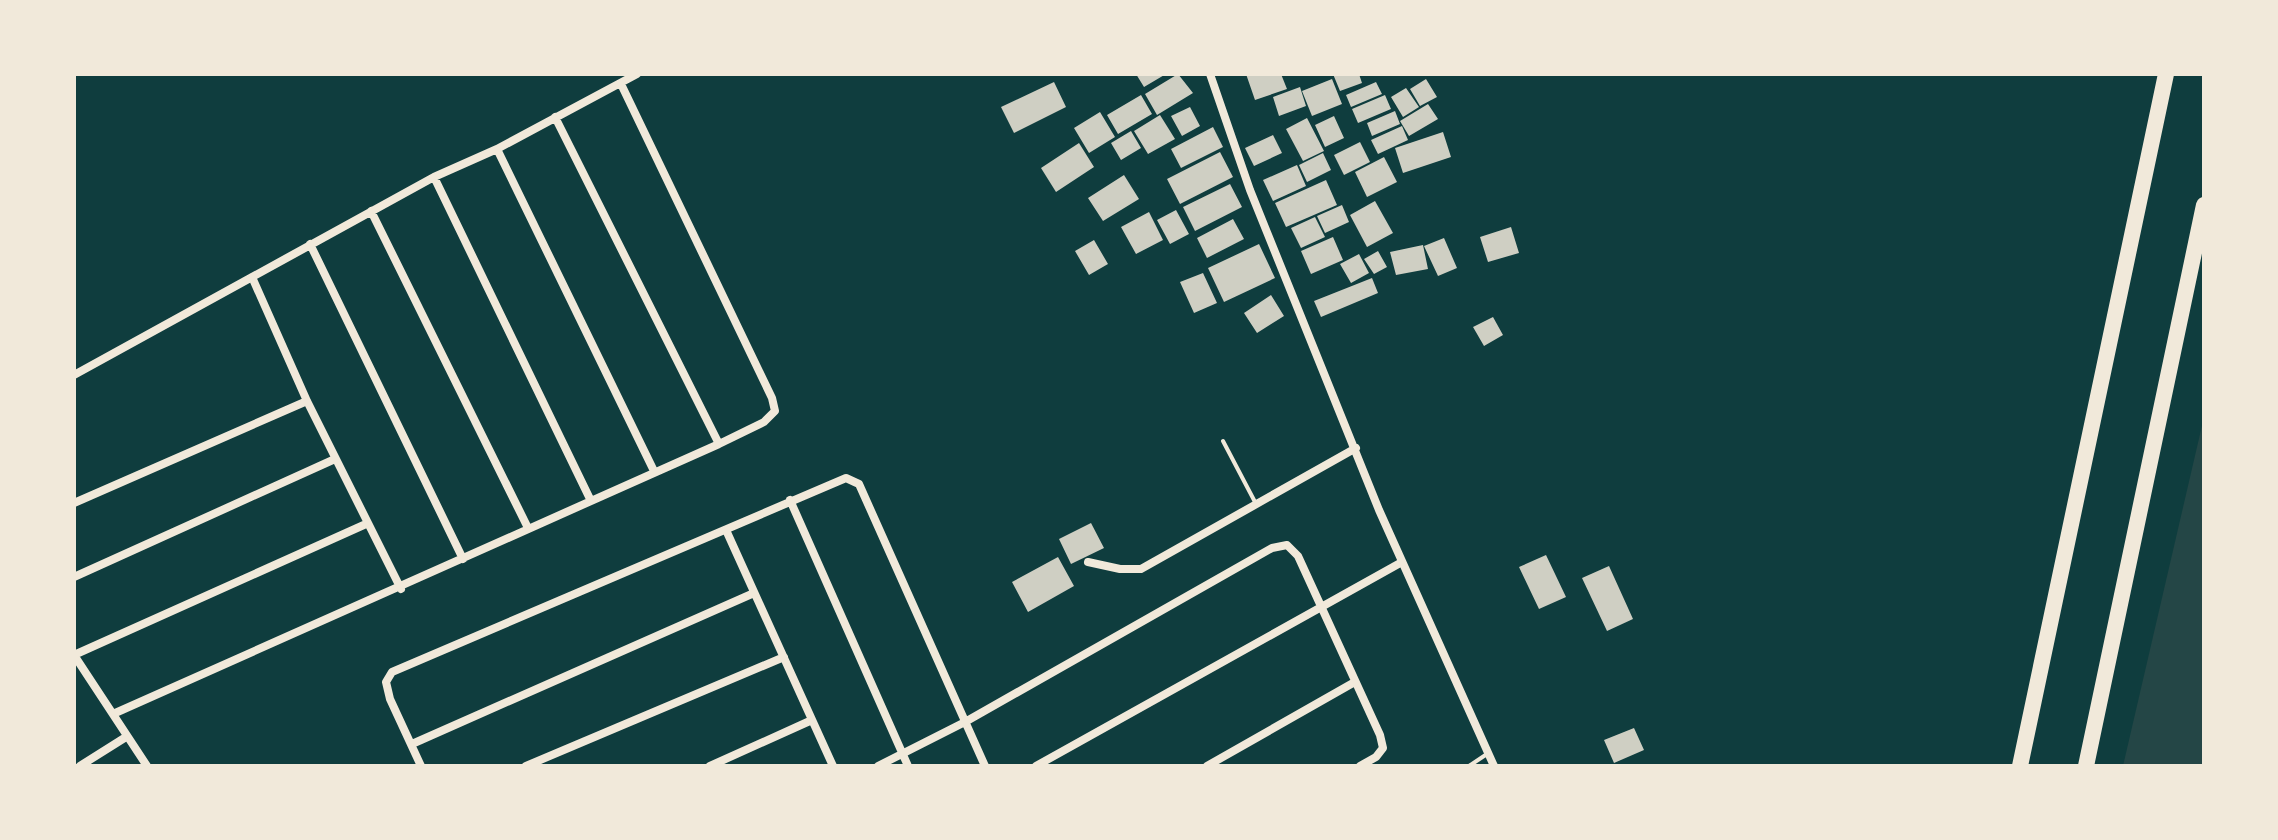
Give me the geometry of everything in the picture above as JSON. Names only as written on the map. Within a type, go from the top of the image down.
[{"type":"highway","points":[[2020,766],[2166,74]]},
{"type":"highway","points":[[2086,766],[2204,205]]},
{"type":"street","points":[[74,375],[434,177],[497,149],[637,74]]},
{"type":"street","points":[[1210,74],[1250,190],[1402,562],[1494,766]]},
{"type":"street","points":[[113,714],[401,589],[528,528],[719,444],[764,422],[775,411],[772,398],[621,84]]},
{"type":"street","points":[[555,117],[719,444]]},
{"type":"street","points":[[497,149],[654,471]]},
{"type":"street","points":[[434,177],[591,501]]},
{"type":"street","points":[[371,211],[528,528]]},
{"type":"street","points":[[310,244],[463,559]]},
{"type":"street","points":[[252,277],[307,401],[401,589]]},
{"type":"street","points":[[74,503],[307,401]]},
{"type":"street","points":[[1088,562],[1120,569],[1141,569],[1356,448]]},
{"type":"street","points":[[74,577],[335,459]]},
{"type":"street","points":[[421,766],[390,699],[386,682],[392,672],[846,478],[859,484],[985,766]]},
{"type":"street","points":[[790,500],[908,766]]},
{"type":"street","points":[[147,766],[74,655],[366,524]]},
{"type":"street","points":[[726,530],[833,766]]},
{"type":"street","points":[[878,766],[965,722],[1272,548],[1287,545],[1298,556],[1353,683],[1380,735],[1383,748],[1376,757],[1360,766]]},
{"type":"street","points":[[1036,766],[1402,562]]},
{"type":"street","points":[[412,744],[754,593]]},
{"type":"street","points":[[526,766],[784,657]]},
{"type":"street","points":[[1207,766],[1353,683]]},
{"type":"street","points":[[710,766],[812,720]]},
{"type":"street","points":[[80,766],[126,737]]},
{"type":"lane","points":[[1223,441],[1256,505]]},
{"type":"lane","points":[[1469,766],[1487,754]]},
{"type":"shaded area","points":[[2204,417],[2204,766],[2123,766]]},
{"type":"building","points":[[1136,74],[1166,74],[1144,87]]},
{"type":"building","points":[[1178,74],[1193,93],[1157,115],[1145,94]]},
{"type":"building","points":[[1246,74],[1281,74],[1287,89],[1255,100]]},
{"type":"building","points":[[1333,74],[1359,74],[1362,83],[1340,91]]},
{"type":"building","points":[[1332,79],[1342,104],[1312,116],[1302,91]]},
{"type":"building","points":[[1426,79],[1437,97],[1420,106],[1410,89]]},
{"type":"building","points":[[1054,82],[1066,107],[1014,133],[1001,107]]},
{"type":"building","points":[[1376,82],[1382,94],[1351,107],[1346,95]]},
{"type":"building","points":[[1300,87],[1306,106],[1279,116],[1273,97]]},
{"type":"building","points":[[1406,88],[1419,107],[1403,117],[1391,97]]},
{"type":"building","points":[[1141,95],[1152,114],[1118,134],[1107,115]]},
{"type":"building","points":[[1385,95],[1391,109],[1358,123],[1352,109]]},
{"type":"building","points":[[1428,104],[1438,119],[1409,136],[1400,121]]},
{"type":"building","points":[[1190,107],[1200,126],[1182,136],[1171,116]]},
{"type":"building","points":[[1395,111],[1400,124],[1372,136],[1367,123]]},
{"type":"building","points":[[1100,112],[1115,137],[1089,153],[1074,128]]},
{"type":"building","points":[[1160,115],[1175,139],[1148,154],[1134,131]]},
{"type":"building","points":[[1334,116],[1344,138],[1325,147],[1315,125]]},
{"type":"building","points":[[1307,118],[1324,151],[1303,161],[1286,129]]},
{"type":"building","points":[[1402,126],[1408,140],[1378,154],[1371,140]]},
{"type":"building","points":[[1213,127],[1223,147],[1181,168],[1171,149]]},
{"type":"building","points":[[1131,131],[1141,148],[1121,160],[1111,143]]},
{"type":"building","points":[[1443,132],[1451,157],[1403,173],[1395,148]]},
{"type":"building","points":[[1273,135],[1282,153],[1254,166],[1245,148]]},
{"type":"building","points":[[1360,142],[1370,162],[1344,175],[1334,155]]},
{"type":"building","points":[[1079,143],[1094,167],[1056,192],[1041,168]]},
{"type":"building","points":[[1220,152],[1233,177],[1180,204],[1167,179]]},
{"type":"building","points":[[1323,153],[1331,170],[1307,182],[1299,165]]},
{"type":"building","points":[[1384,157],[1397,182],[1367,197],[1355,172]]},
{"type":"building","points":[[1297,165],[1306,186],[1273,201],[1263,180]]},
{"type":"building","points":[[1124,175],[1139,199],[1103,221],[1088,198]]},
{"type":"building","points":[[1326,180],[1337,205],[1286,227],[1275,203]]},
{"type":"building","points":[[1230,184],[1242,207],[1195,231],[1183,207]]},
{"type":"building","points":[[1375,201],[1393,233],[1367,247],[1350,215]]},
{"type":"building","points":[[1342,205],[1349,222],[1325,233],[1317,216]]},
{"type":"building","points":[[1176,210],[1189,234],[1170,244],[1157,220]]},
{"type":"building","points":[[1149,212],[1163,240],[1136,254],[1121,227]]},
{"type":"building","points":[[1315,217],[1325,237],[1301,248],[1291,228]]},
{"type":"building","points":[[1233,219],[1244,239],[1207,258],[1197,238]]},
{"type":"building","points":[[1511,227],[1519,253],[1488,262],[1480,237]]},
{"type":"building","points":[[1333,237],[1343,260],[1311,274],[1301,251]]},
{"type":"building","points":[[1444,238],[1457,268],[1438,276],[1424,246]]},
{"type":"building","points":[[1094,240],[1108,264],[1089,275],[1075,251]]},
{"type":"building","points":[[1259,244],[1275,278],[1224,302],[1208,268]]},
{"type":"building","points":[[1423,245],[1428,269],[1396,275],[1390,252]]},
{"type":"building","points":[[1378,251],[1387,267],[1374,274],[1364,259]]},
{"type":"building","points":[[1359,254],[1369,273],[1351,283],[1340,264]]},
{"type":"building","points":[[1203,273],[1217,303],[1194,313],[1180,282]]},
{"type":"building","points":[[1372,278],[1378,293],[1321,317],[1314,301]]},
{"type":"building","points":[[1271,295],[1284,316],[1257,333],[1244,313]]},
{"type":"building","points":[[1493,317],[1503,335],[1484,346],[1473,327]]},
{"type":"building","points":[[1091,523],[1104,548],[1071,564],[1059,539]]},
{"type":"building","points":[[1546,555],[1566,597],[1539,609],[1519,567]]},
{"type":"building","points":[[1058,557],[1074,586],[1028,612],[1012,582]]},
{"type":"building","points":[[1609,566],[1633,619],[1607,631],[1582,578]]},
{"type":"building","points":[[1634,728],[1644,750],[1614,763],[1604,740]]}]
